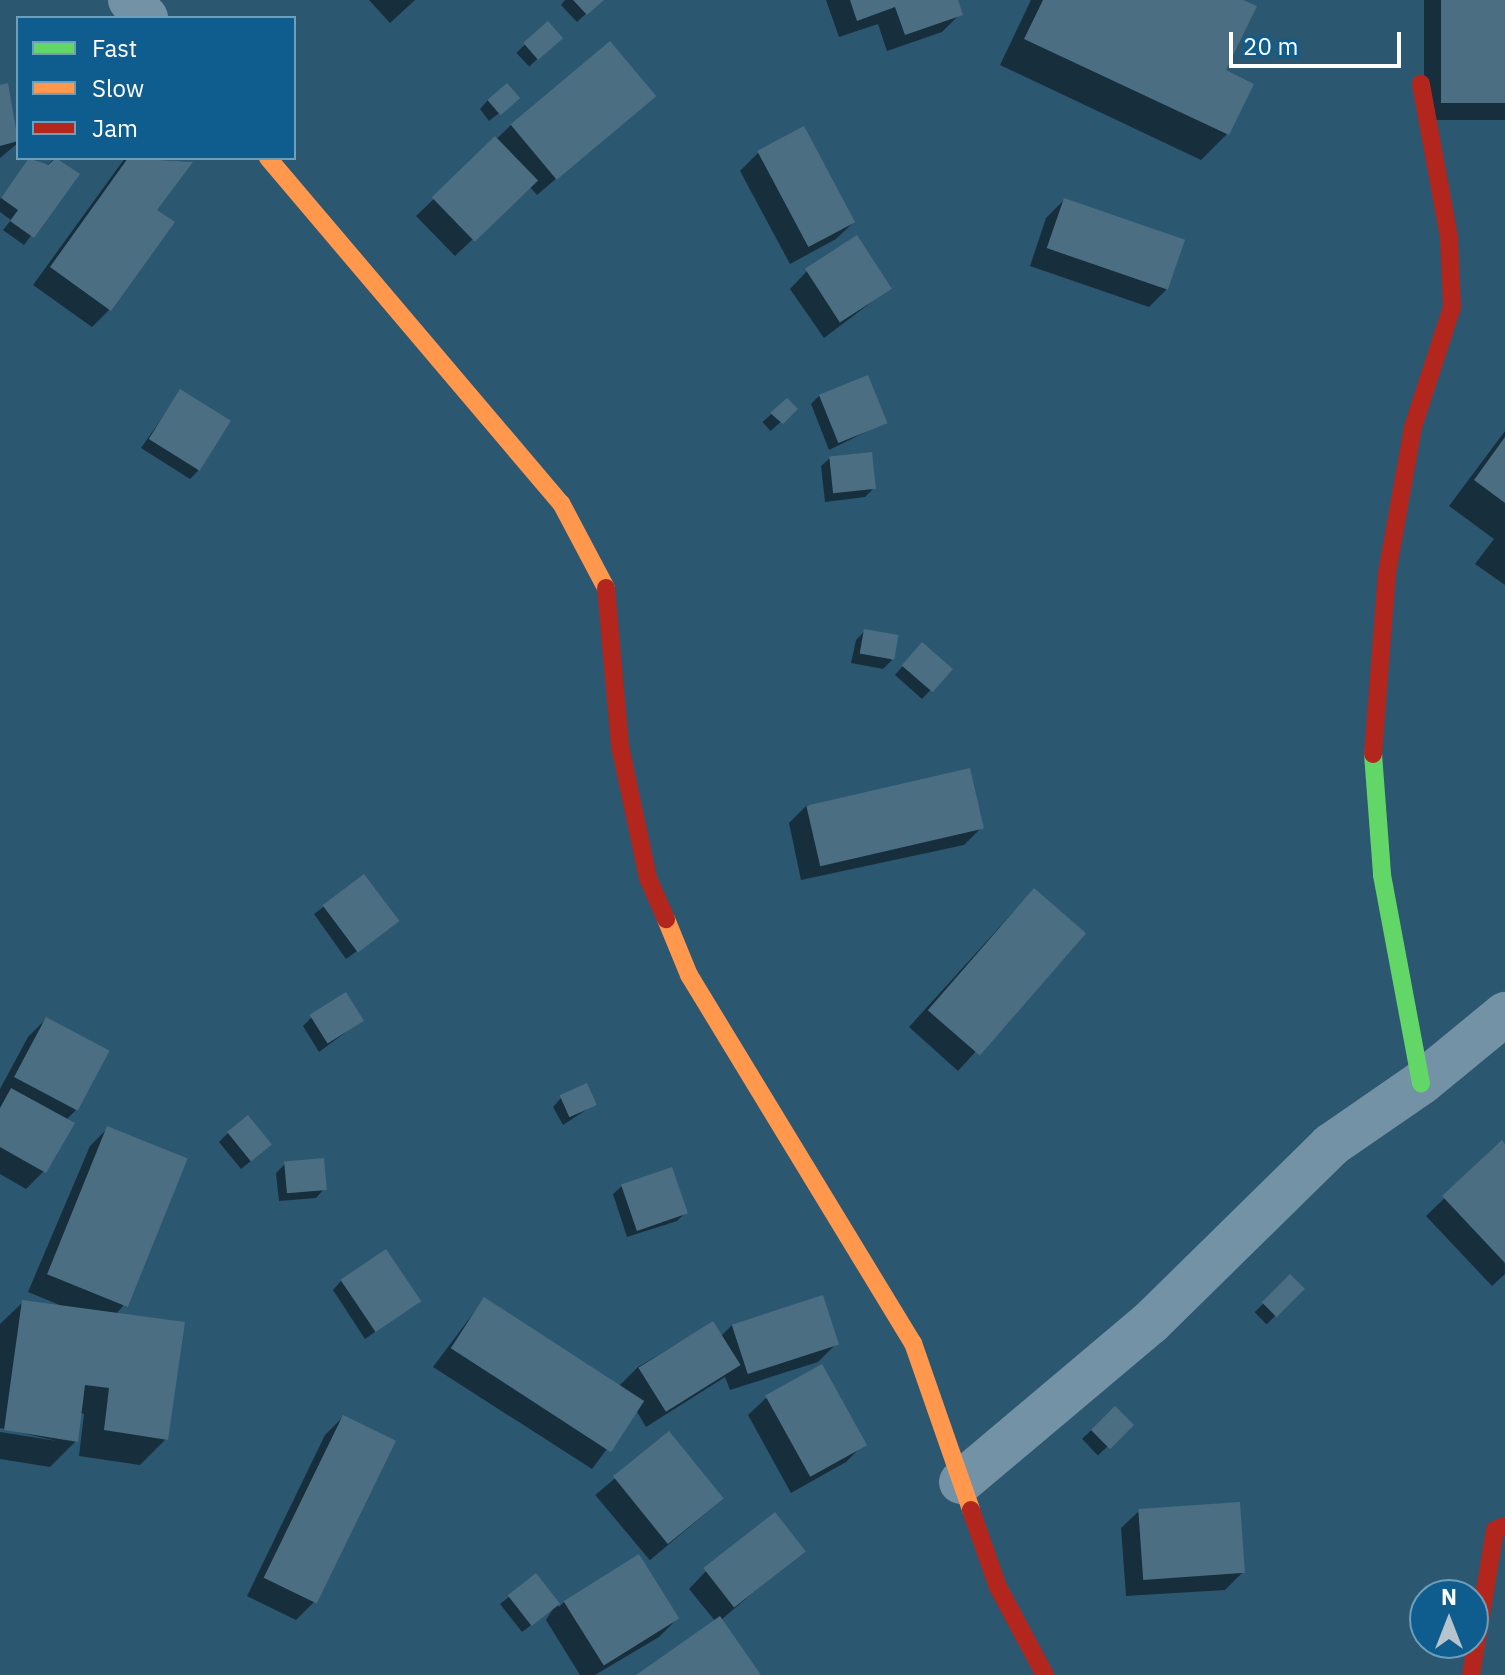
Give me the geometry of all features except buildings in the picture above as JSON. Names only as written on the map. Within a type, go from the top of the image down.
[{"type":"street","points":[[130,0],[144,16]]},
{"type":"street","points":[[1421,84],[1449,237],[1452,307],[1413,427],[1387,573],[1372,747],[1382,875],[1421,1083]]},
{"type":"street","points":[[270,160],[561,503],[606,587],[620,746],[648,878],[689,975],[913,1343],[998,1587],[1045,1675]]},
{"type":"street","points":[[961,1482],[1150,1323],[1331,1145],[1421,1083],[1505,1014]]},
{"type":"street","points":[[1471,1675],[1495,1530],[1505,1526]]},
{"type":"traffic: fast","points":[[1373,754],[1382,875],[1421,1083]]},
{"type":"traffic: slow","points":[[270,160],[561,503],[606,588]]},
{"type":"traffic: slow","points":[[666,919],[689,975],[913,1343],[971,1510]]},
{"type":"traffic: jam","points":[[1373,754],[1387,573],[1413,427],[1452,307],[1449,237],[1421,84]]},
{"type":"traffic: jam","points":[[606,588],[620,746],[648,878],[666,919]]},
{"type":"traffic: jam","points":[[971,1510],[998,1587],[1045,1675]]},
{"type":"traffic: jam","points":[[1471,1675],[1495,1530],[1505,1526]]}]
